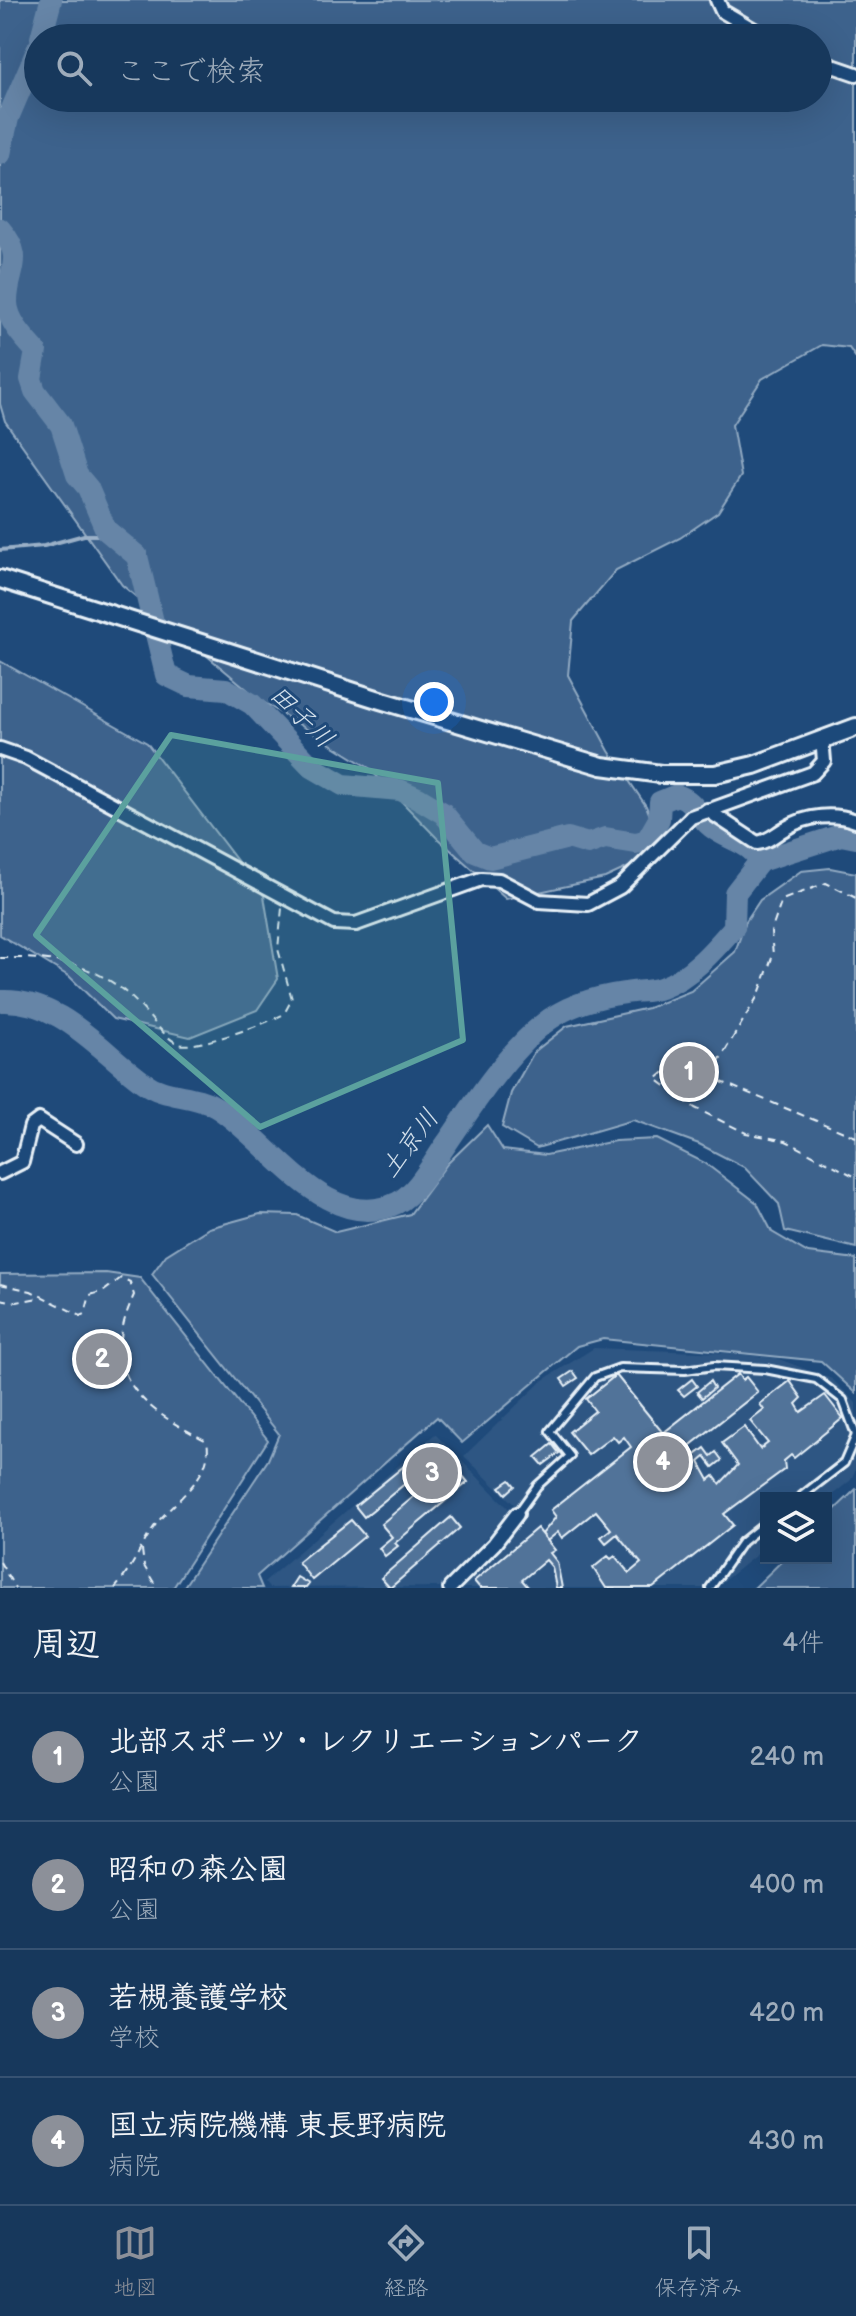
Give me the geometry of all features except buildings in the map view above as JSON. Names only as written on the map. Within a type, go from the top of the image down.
[{"type":"street","points":[[717,0],[722,11],[744,24]]},
{"type":"street","points":[[832,66],[856,74]]},
{"type":"street","points":[[0,579],[405,708],[602,766],[661,774],[715,774],[754,765],[856,727]]},
{"type":"street","points":[[0,749],[26,758],[340,924],[356,924],[481,879],[499,880],[539,901],[588,904],[620,887],[691,817],[813,773],[824,761],[822,738]]},
{"type":"street","points":[[706,810],[757,843],[768,841],[787,826],[810,819],[839,815],[856,821]]},
{"type":"street","points":[[0,1173],[22,1162],[31,1126],[39,1120],[76,1144]]},
{"type":"street","points":[[450,1588],[494,1544],[517,1514]]},
{"type":"lane","points":[[517,1514],[537,1486],[570,1456],[550,1431],[595,1377],[620,1368],[685,1370],[714,1366],[795,1373],[835,1390],[848,1407],[856,1435],[844,1463],[807,1492]]},
{"type":"lane","points":[[710,1588],[742,1542],[760,1528]]},
{"type":"path","points":[[709,1076],[759,994],[773,955],[771,932],[782,900],[826,883],[856,898]]},
{"type":"path","points":[[0,958],[56,959],[84,966],[131,995],[173,1041],[192,1047],[284,1014],[292,999],[278,949],[285,896]]},
{"type":"path","points":[[856,1137],[675,1063],[656,1079],[707,1114],[746,1133],[786,1141],[856,1177]]},
{"type":"path","points":[[0,1284],[13,1284],[81,1316],[85,1314],[90,1295],[104,1291],[121,1278],[130,1282],[134,1295],[121,1325],[121,1352],[133,1392],[160,1416],[207,1441],[207,1461],[197,1478],[157,1523],[115,1588]]},
{"type":"path","points":[[0,1299],[17,1302],[39,1298]]},
{"type":"path","points":[[142,1550],[144,1566],[157,1588]]},
{"type":"path","points":[[0,1562],[15,1588]]},
{"type":"highlighted area","points":[[171,735],[438,783],[463,1040],[260,1127],[36,935]]},
{"type":"shaded area","points":[[0,0],[856,0],[856,358],[849,348],[822,345],[762,379],[732,425],[741,476],[718,512],[680,538],[616,570],[573,621],[568,675],[609,751],[646,806],[664,851],[605,878],[506,899],[437,838],[369,768],[260,700],[122,585],[5,421],[0,404]]},
{"type":"shaded area","points":[[0,661],[147,743],[264,896],[278,979],[257,1010],[190,1037],[113,1019],[70,977],[0,935]]},
{"type":"shaded area","points":[[830,868],[856,873],[856,1248],[785,1231],[779,1204],[744,1167],[699,1144],[633,1120],[537,1148],[502,1127],[511,1093],[534,1052],[567,1026],[648,1008],[691,991],[735,952],[746,921],[760,900],[801,871]]},
{"type":"shaded area","points":[[487,1125],[503,1150],[546,1155],[615,1141],[657,1139],[705,1163],[757,1203],[772,1232],[808,1253],[856,1259],[856,1393],[821,1361],[603,1339],[577,1346],[462,1443],[437,1417],[257,1576],[262,1588],[183,1588],[268,1460],[279,1434],[152,1274],[166,1255],[209,1228],[260,1214],[297,1215],[336,1232],[410,1214],[447,1164]]},
{"type":"shaded area","points":[[106,1273],[140,1278],[268,1440],[173,1588],[0,1588],[0,1274]]},
{"type":"shaded area","points":[[594,1348],[776,1358],[832,1379],[856,1403],[856,1468],[851,1480],[832,1495],[832,1492],[760,1492],[760,1552],[715,1588],[456,1588],[523,1513],[464,1456],[543,1380]]},
{"type":"shaded area","points":[[435,1434],[511,1511],[440,1587],[269,1588],[264,1582]]},
{"type":"shaded area","points":[[856,1489],[856,1588],[754,1588],[779,1564],[832,1564],[832,1512]]},
{"type":"waterway","name":"田子川","points":[[45,24],[51,0]]},
{"type":"waterway","name":"田子川","points":[[0,154],[8,118],[24,81]]},
{"type":"waterway","name":"田子川","points":[[0,229],[14,257],[8,309],[17,328],[36,351],[31,379],[35,391],[61,425],[77,475],[88,488],[106,530],[137,556],[166,675],[189,686],[226,689],[252,704],[312,767],[343,785],[400,790],[418,798],[443,813],[475,852],[490,858],[568,838],[588,844],[605,838],[636,843],[647,840],[659,819],[660,802],[677,795],[691,804],[714,829],[743,844],[760,861]]},
{"type":"waterway","points":[[0,550],[44,546],[84,535],[110,535]]},
{"type":"waterway","name":"田子川","points":[[760,861],[841,835],[856,838]]},
{"type":"waterway","name":"土京川","points":[[0,1001],[22,1002],[60,1017],[78,1028],[143,1082],[170,1094],[216,1107],[323,1196],[346,1207],[371,1210],[397,1203],[412,1192],[491,1081],[542,1025],[560,1013],[592,1000],[661,988],[701,962],[734,927],[735,893],[760,861]]},
{"type":"place","name":"北部スポーツ・レクリエーションパーク","points":[[689,1072]]},
{"type":"place","name":"昭和の森公園","points":[[102,1359]]},
{"type":"place","name":"国立病院機構 東長野病院","points":[[663,1462]]},
{"type":"place","name":"若槻養護学校","points":[[432,1473]]}]
